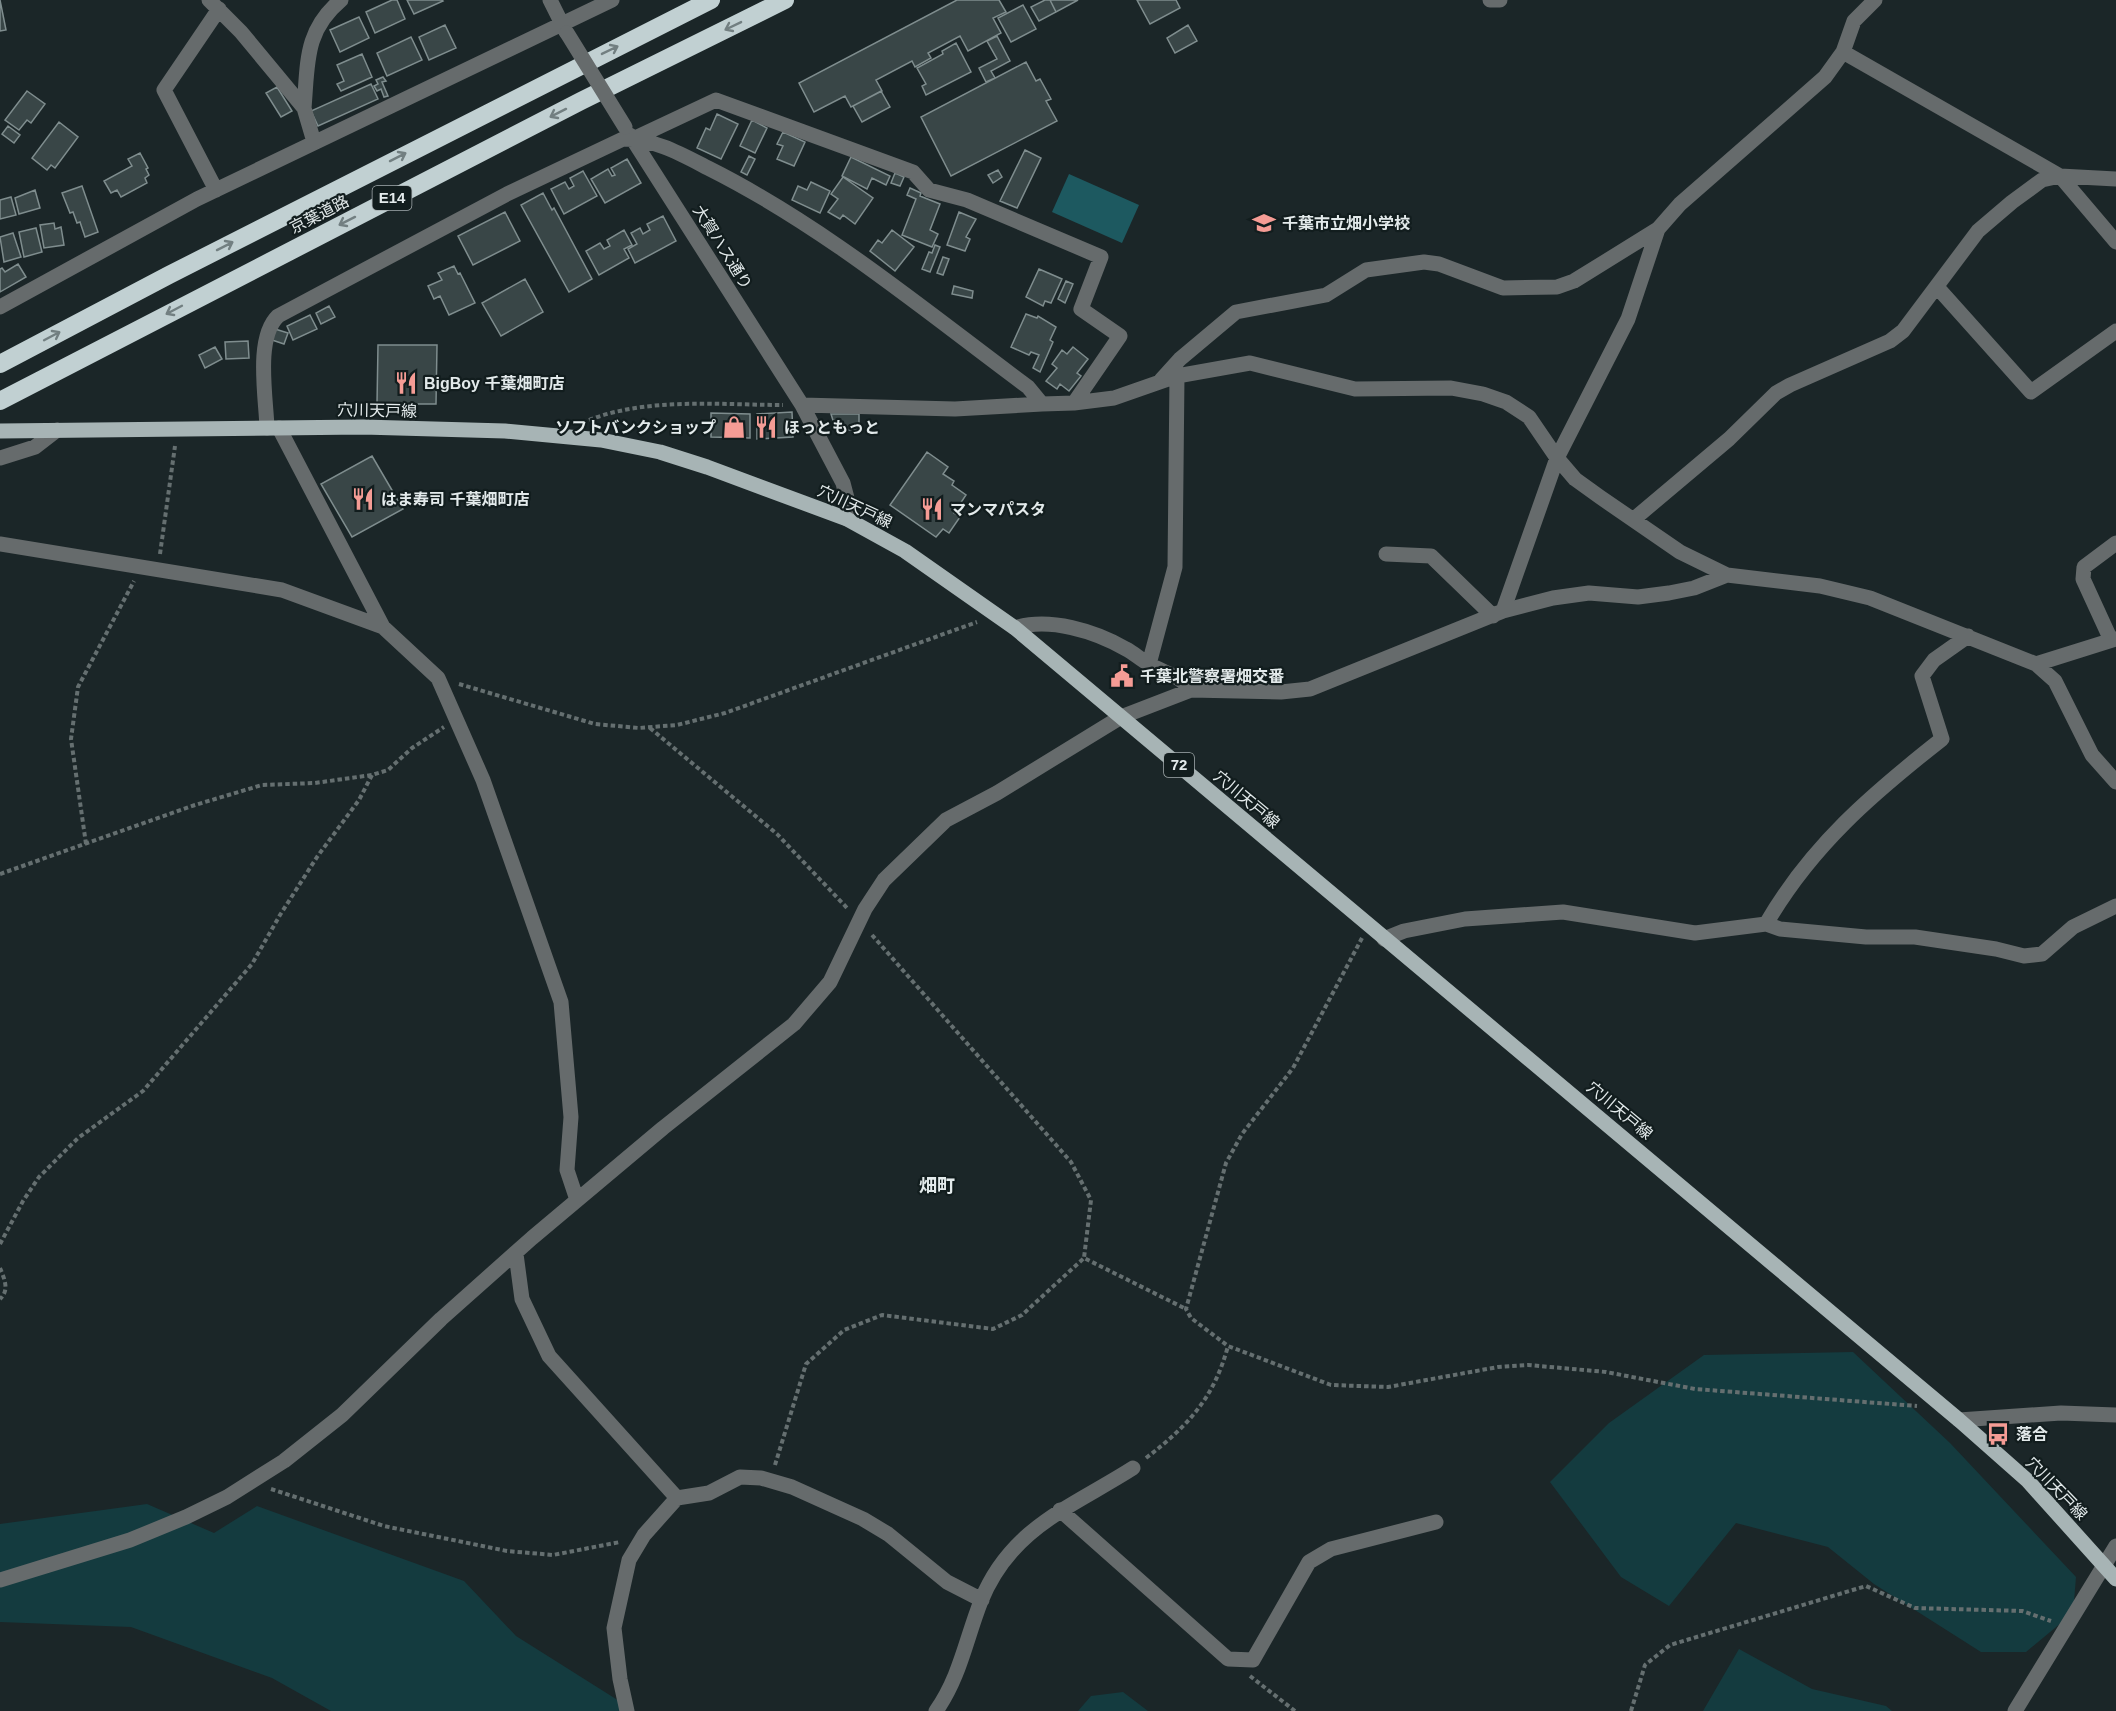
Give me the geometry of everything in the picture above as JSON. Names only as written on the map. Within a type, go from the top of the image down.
[{"type":"highway","name":"京葉道路","points":[[0,364],[169,275],[711,0]]},
{"type":"highway","name":"京葉道路","points":[[0,401],[570,107],[785,0]]},
{"type":"main road","name":"穴川天戸線","points":[[0,431],[273,428],[476,430],[568,436],[660,452],[707,467],[847,519],[906,551],[1015,628],[1959,1419],[2028,1481],[2105,1564],[2116,1579]]},
{"type":"street","points":[[314,142],[304,108],[311,39],[325,14],[341,0]]},
{"type":"street","name":"大賀ハス通り","points":[[550,0],[564,29],[802,405],[843,483],[848,502],[847,519]]},
{"type":"street","points":[[0,307],[216,190],[314,142],[564,29],[612,0]]},
{"type":"street","points":[[1490,0],[1500,0]]},
{"type":"street","points":[[1159,382],[1180,359],[1236,312],[1326,295],[1366,270],[1424,262],[1439,264],[1503,288],[1557,287],[1574,281],[1658,229],[1680,204],[1825,77],[1843,52],[1854,21],[1875,0]]},
{"type":"street","points":[[216,190],[164,90],[214,5],[304,108]]},
{"type":"street","points":[[1843,52],[2060,176],[2116,242]]},
{"type":"street","points":[[577,1200],[567,1170],[571,1117],[569,1064],[561,1002],[483,780],[438,678],[383,627],[273,428],[265,350],[267,329],[278,316],[507,194],[623,139],[629,133],[716,100],[913,172],[928,190],[967,200],[1101,257],[1081,309],[1120,336],[1074,403]]},
{"type":"street","points":[[629,133],[664,146],[742,185],[821,234],[1028,387],[1042,404]]},
{"type":"street","points":[[1634,519],[1729,439],[1776,393],[1890,341],[1903,331],[1978,231],[2042,180],[2060,176],[2116,179]]},
{"type":"street","points":[[1498,614],[1557,458],[1628,319],[1658,229]]},
{"type":"street","points":[[1937,287],[2031,392],[2116,331]]},
{"type":"street","points":[[802,405],[955,409],[1074,403],[1114,398],[1177,376],[1250,363],[1354,389],[1451,388],[1483,394],[1506,402],[1529,417],[1557,458],[1575,478],[1680,552],[1727,574],[1820,586],[1870,597],[2036,664],[2055,681],[2092,754],[2116,782]]},
{"type":"street","points":[[1149,664],[1175,567],[1177,376]]},
{"type":"street","points":[[0,458],[35,447],[57,430]]},
{"type":"street","points":[[2036,664],[2114,639],[2083,579],[2084,567],[2116,543]]},
{"type":"street","points":[[0,544],[282,590],[383,627]]},
{"type":"street","points":[[1386,554],[1431,556],[1498,614]]},
{"type":"street","points":[[0,1580],[130,1540],[186,1517],[251,1482],[284,1461],[342,1415],[441,1319],[577,1200],[794,1024],[830,982],[860,921],[884,880],[946,820],[1121,717],[1191,690],[1281,692],[1310,689],[1498,614],[1553,598],[1589,593],[1638,597],[1669,593],[1694,588],[1727,574]]},
{"type":"street","points":[[1015,628],[1031,623],[1070,627],[1125,648],[1149,664],[1185,681],[1191,690]]},
{"type":"street","points":[[1766,924],[1787,888],[1830,836],[1879,789],[1942,739],[1922,676],[1934,660],[1968,636]]},
{"type":"street","points":[[1384,939],[1404,931],[1465,919],[1563,912],[1695,933],[1766,924],[1780,929],[1866,937],[1915,937],[1996,949],[2024,956],[2042,954],[2073,927],[2116,906]]},
{"type":"street","points":[[516,1254],[522,1299],[549,1356],[677,1498]]},
{"type":"street","points":[[1959,1419],[2061,1413],[2116,1415]]},
{"type":"street","points":[[936,1711],[964,1659],[982,1600],[1010,1551],[1047,1517],[1133,1468]]},
{"type":"street","points":[[627,1711],[620,1679],[614,1628],[629,1560],[644,1535],[677,1498],[709,1493],[740,1477],[761,1478],[792,1487],[863,1518],[888,1534],[947,1582],[982,1600]]},
{"type":"street","points":[[1060,1510],[1228,1659],[1253,1660],[1309,1562],[1330,1549],[1436,1522]]},
{"type":"street","points":[[2015,1711],[2116,1546]]},
{"type":"path","points":[[568,436],[586,421],[612,411],[674,405],[802,405]]},
{"type":"path","points":[[158,570],[177,429]]},
{"type":"path","points":[[86,844],[71,739],[78,687],[141,567]]},
{"type":"path","points":[[438,678],[596,724],[650,728],[677,725],[724,713],[985,619],[996,613]]},
{"type":"path","points":[[0,874],[262,785],[315,783],[372,775],[388,770],[412,748],[457,718]]},
{"type":"path","points":[[650,728],[777,834],[860,921],[1071,1162],[1091,1200],[1084,1258],[1022,1315],[993,1329],[882,1315],[844,1330],[806,1364],[769,1481]]},
{"type":"path","points":[[0,1244],[22,1201],[39,1177],[78,1138],[144,1091],[252,964],[280,915],[317,857],[359,800],[372,775]]},
{"type":"path","points":[[1186,1309],[1226,1163],[1242,1134],[1293,1068],[1369,925]]},
{"type":"path","points":[[1084,1258],[1186,1309],[1191,1318],[1228,1346],[1332,1385],[1353,1388],[1388,1387],[1498,1367],[1527,1365],[1606,1372],[1695,1389],[1906,1406],[1943,1406]]},
{"type":"path","points":[[0,1268],[6,1283],[4,1296],[0,1299]]},
{"type":"path","points":[[1133,1468],[1175,1436],[1197,1412],[1220,1375],[1228,1346]]},
{"type":"path","points":[[251,1482],[304,1502],[384,1526],[507,1551],[553,1555],[598,1549],[644,1535]]},
{"type":"path","points":[[1631,1711],[1645,1665],[1670,1645],[1866,1586],[1915,1608],[2022,1611],[2066,1626]]},
{"type":"path","points":[[1228,1659],[1295,1711]]},
{"type":"shaded area","points":[[1069,174],[1139,205],[1122,243],[1052,212]]},
{"type":"shaded area","points":[[1853,1352],[1950,1443],[2076,1577],[2073,1613],[2026,1652],[1981,1652],[1874,1584],[1828,1547],[1736,1523],[1669,1606],[1621,1577],[1550,1482],[1609,1423],[1704,1355]]},
{"type":"shaded area","points":[[147,1504],[214,1533],[257,1506],[464,1581],[516,1636],[635,1711],[331,1711],[272,1678],[131,1627],[0,1622],[0,1524]]},
{"type":"shaded area","points":[[1739,1649],[1812,1689],[1886,1706],[1892,1711],[1703,1711]]},
{"type":"shaded area","points":[[1123,1692],[1148,1711],[1078,1711],[1091,1696]]},
{"type":"building","points":[[0,0],[6,30],[0,31]]},
{"type":"building","points":[[392,0],[397,0],[405,19],[375,33],[366,12]]},
{"type":"building","points":[[407,0],[442,0],[443,1],[414,14]]},
{"type":"building","points":[[957,0],[999,0],[1006,12],[993,18],[1001,33],[968,51],[960,36],[928,53],[931,58],[915,67],[912,61],[876,80],[882,91],[851,107],[845,96],[814,112],[799,83]]},
{"type":"building","points":[[1050,0],[1056,12],[1039,21],[1031,7]]},
{"type":"building","points":[[1050,0],[1078,0],[1056,12]]},
{"type":"building","points":[[1137,0],[1176,0],[1180,8],[1150,24]]},
{"type":"building","points":[[1023,5],[1036,29],[1011,42],[998,18]]},
{"type":"building","points":[[359,17],[369,38],[340,52],[330,30]]},
{"type":"building","points":[[445,25],[456,48],[429,60],[419,37]]},
{"type":"building","points":[[1188,25],[1197,41],[1175,53],[1167,38]]},
{"type":"building","points":[[997,36],[1010,61],[991,71],[995,78],[986,82],[979,68],[997,59],[987,41]]},
{"type":"building","points":[[411,37],[422,60],[387,76],[377,53]]},
{"type":"building","points":[[956,43],[971,72],[926,95],[922,86],[926,84],[917,68],[943,54],[942,51]]},
{"type":"building","points":[[362,54],[372,77],[341,91],[337,84],[344,81],[337,65]]},
{"type":"building","points":[[1026,62],[1036,81],[1040,79],[1051,99],[1046,101],[1057,121],[951,176],[921,117]]},
{"type":"building","points":[[383,77],[386,81],[382,82],[388,96],[384,97],[381,89],[377,91],[374,86],[378,84],[376,80]]},
{"type":"building","points":[[371,84],[378,99],[318,126],[311,111]]},
{"type":"building","points":[[277,87],[292,111],[281,117],[266,93]]},
{"type":"building","points":[[27,91],[45,104],[31,123],[27,120],[19,130],[5,120]]},
{"type":"building","points":[[881,91],[890,107],[862,122],[853,106]]},
{"type":"building","points":[[717,114],[738,124],[721,159],[697,148],[706,128],[710,130]]},
{"type":"building","points":[[752,120],[767,128],[755,153],[740,146]]},
{"type":"building","points":[[59,122],[78,137],[55,168],[51,165],[47,170],[32,158]]},
{"type":"building","points":[[8,126],[20,135],[14,143],[2,134]]},
{"type":"building","points":[[783,132],[805,142],[794,166],[777,159],[783,146],[777,144]]},
{"type":"building","points":[[1025,150],[1041,158],[1017,208],[1000,201]]},
{"type":"building","points":[[140,153],[148,168],[146,169],[149,175],[145,178],[147,183],[121,197],[117,190],[111,193],[104,181],[132,166],[128,159]]},
{"type":"building","points":[[749,156],[755,159],[747,175],[741,172]]},
{"type":"building","points":[[851,157],[890,176],[886,185],[872,178],[867,189],[842,176]]},
{"type":"building","points":[[627,159],[641,183],[605,203],[591,179],[608,169],[612,176],[615,175],[611,168]]},
{"type":"building","points":[[998,170],[1002,177],[993,183],[988,175]]},
{"type":"building","points":[[583,171],[597,196],[564,214],[551,189],[565,182],[569,189],[574,186],[570,178]]},
{"type":"building","points":[[895,173],[904,177],[900,186],[891,183]]},
{"type":"building","points":[[843,177],[873,198],[855,224],[843,215],[840,219],[828,212],[838,199],[831,194]]},
{"type":"building","points":[[811,182],[830,191],[820,213],[792,200],[798,186],[807,190]]},
{"type":"building","points":[[82,186],[98,232],[85,237],[80,222],[77,223],[73,212],[70,213],[62,193]]},
{"type":"building","points":[[910,188],[921,193],[920,196],[940,204],[930,230],[938,234],[932,247],[902,235],[916,199],[907,195]]},
{"type":"building","points":[[35,190],[40,208],[19,214],[15,198]]},
{"type":"building","points":[[543,193],[552,210],[554,208],[592,279],[569,292],[521,205]]},
{"type":"building","points":[[11,197],[16,215],[0,219],[0,200]]},
{"type":"building","points":[[505,212],[520,241],[473,265],[458,236]]},
{"type":"building","points":[[959,212],[976,219],[966,237],[970,239],[965,251],[947,245]]},
{"type":"building","points":[[663,216],[676,241],[635,263],[628,249],[637,244],[631,233],[640,228],[643,234],[650,230],[647,224]]},
{"type":"building","points":[[54,223],[55,229],[61,227],[64,245],[44,248],[40,225]]},
{"type":"building","points":[[36,228],[42,252],[24,257],[19,232]]},
{"type":"building","points":[[624,230],[632,245],[624,249],[629,258],[599,275],[586,251],[600,243],[604,249],[610,246],[607,240]]},
{"type":"building","points":[[892,230],[914,247],[895,271],[870,251],[878,240],[882,243]]},
{"type":"building","points":[[13,233],[21,257],[4,262],[0,237]]},
{"type":"building","points":[[935,245],[940,247],[930,272],[922,269],[929,252],[932,253]]},
{"type":"building","points":[[943,257],[949,259],[943,275],[937,273]]},
{"type":"building","points":[[18,264],[26,277],[0,292],[0,269],[2,268],[5,272]]},
{"type":"building","points":[[454,266],[475,303],[449,315],[440,296],[434,299],[428,286],[442,280],[438,273]]},
{"type":"building","points":[[1039,269],[1062,279],[1051,303],[1045,301],[1043,306],[1026,297]]},
{"type":"building","points":[[525,279],[543,312],[501,336],[482,303]]},
{"type":"building","points":[[1066,281],[1073,284],[1065,303],[1058,299]]},
{"type":"building","points":[[954,286],[973,291],[972,298],[952,294]]},
{"type":"building","points":[[329,306],[335,317],[321,324],[316,313]]},
{"type":"building","points":[[1026,314],[1037,318],[1038,316],[1056,327],[1050,340],[1053,342],[1040,372],[1033,368],[1039,355],[1031,352],[1029,355],[1011,347]]},
{"type":"building","points":[[310,315],[317,329],[293,340],[287,326]]},
{"type":"building","points":[[275,329],[288,333],[284,344],[272,340]]},
{"type":"building","points":[[248,341],[249,358],[226,359],[225,342]]},
{"type":"building","points":[[378,345],[437,345],[436,404],[377,404]]},
{"type":"building","points":[[215,347],[222,359],[205,368],[199,355]]},
{"type":"building","points":[[1073,347],[1088,359],[1077,373],[1081,376],[1069,391],[1060,384],[1057,389],[1046,381],[1057,368],[1052,364],[1062,350],[1067,354]]},
{"type":"building","points":[[792,412],[793,437],[757,439],[757,414]]},
{"type":"building","points":[[711,413],[750,414],[750,438],[711,437]]},
{"type":"building","points":[[831,414],[859,414],[859,430],[836,430]]},
{"type":"building","points":[[927,452],[948,467],[943,474],[954,481],[952,485],[966,495],[954,513],[960,517],[949,533],[943,529],[936,537],[890,505]]},
{"type":"building","points":[[372,456],[403,509],[352,537],[321,484]]},
{"type":"place","name":"千葉市立畑小学校","points":[[1264,223]]},
{"type":"place","name":"BigBoy 千葉畑町店","points":[[406,383]]},
{"type":"place","name":"ソフトバンクショップ","points":[[734,427]]},
{"type":"place","name":"ほっともっと","points":[[766,427]]},
{"type":"place","name":"はま寿司 千葉畑町店","points":[[363,499]]},
{"type":"place","name":"マンマパスタ","points":[[932,509]]},
{"type":"place","name":"千葉北警察署畑交番","points":[[1122,676]]},
{"type":"place","name":"落合","points":[[1998,1434]]},
{"type":"district","name":"畑町","points":[[937,1186]]}]
